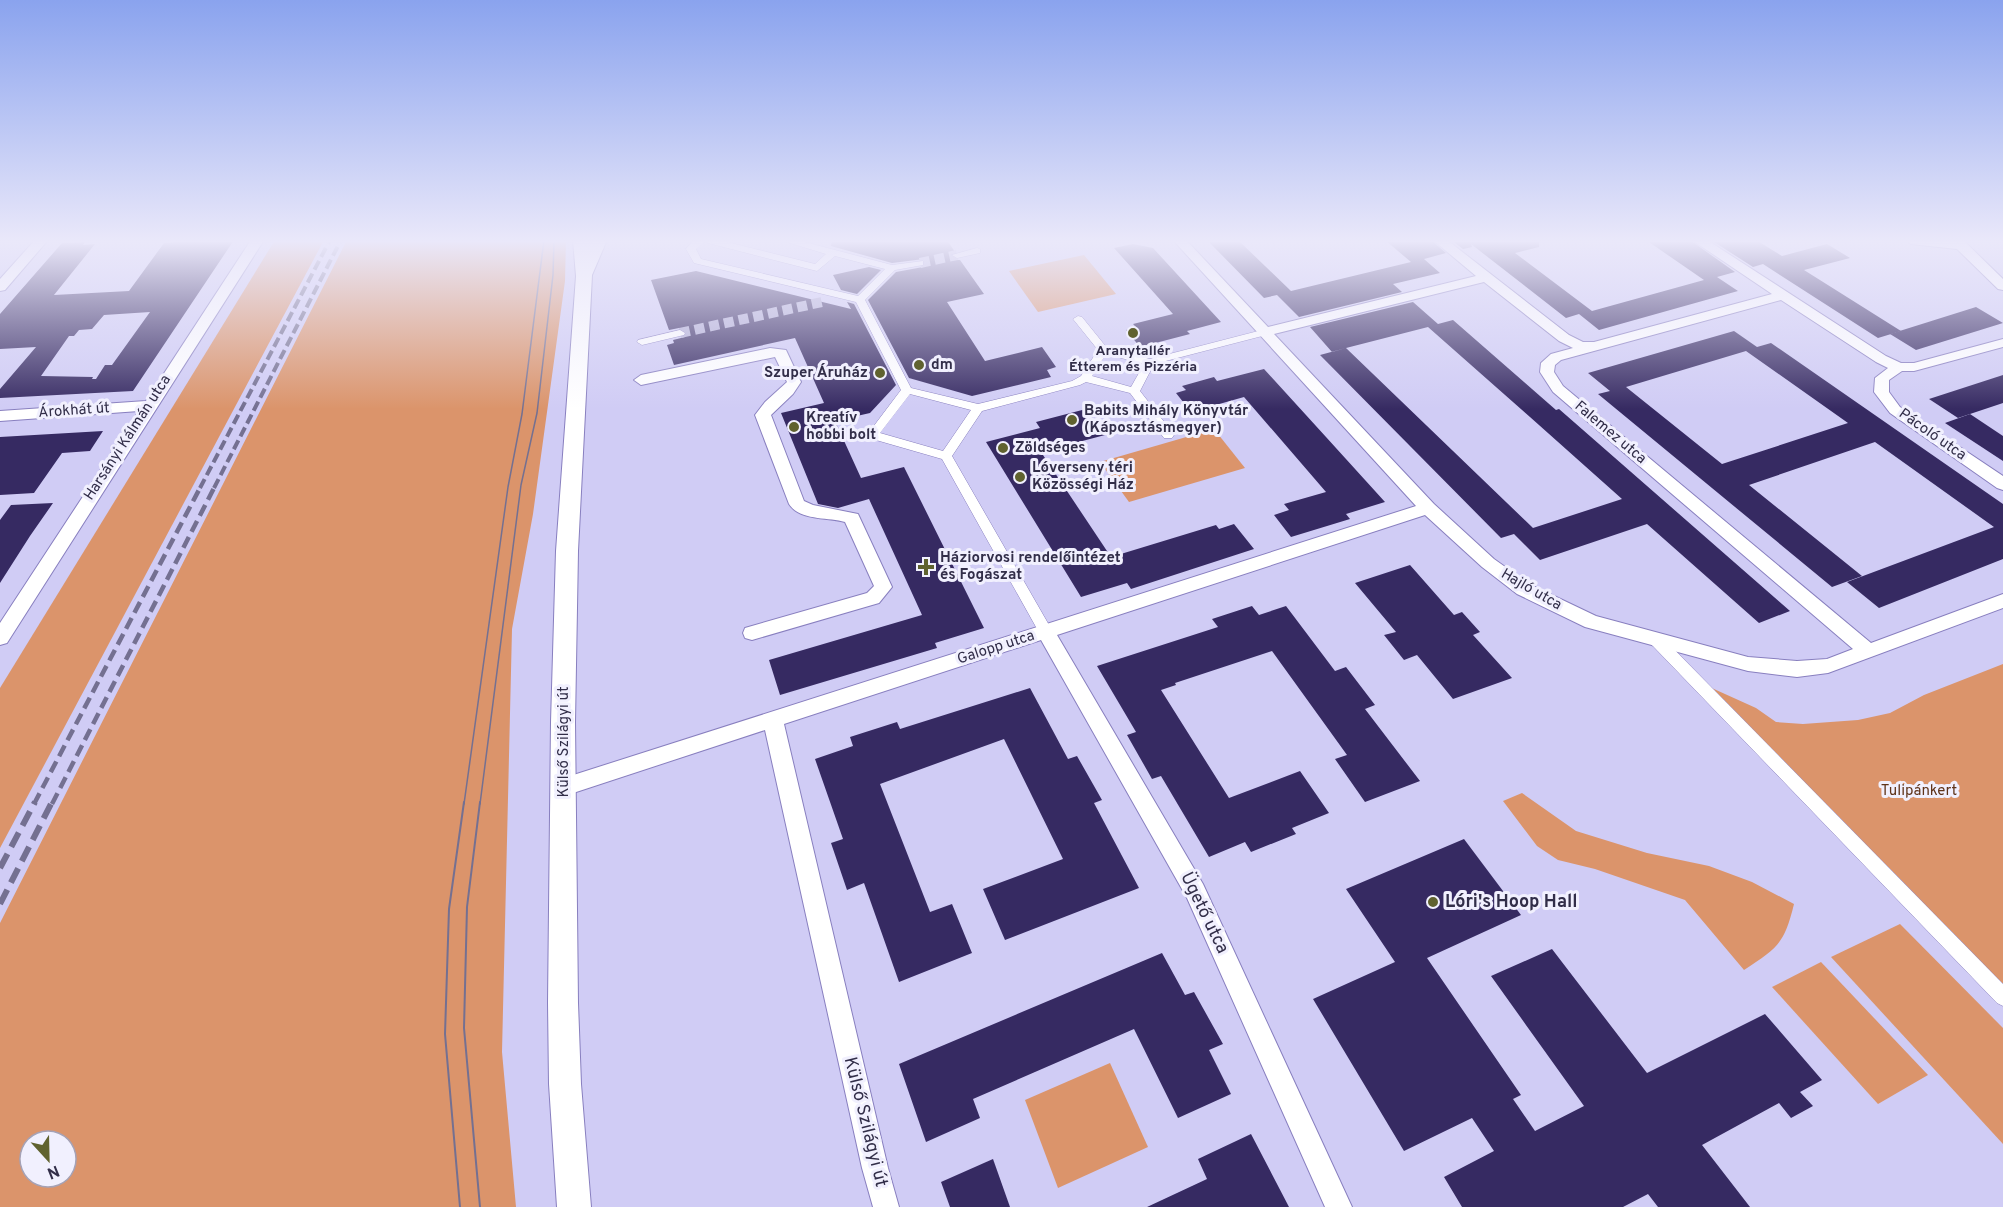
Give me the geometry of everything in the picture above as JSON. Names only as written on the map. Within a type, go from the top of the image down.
[{"type":"street","name":"Harsányi Kálmán utca","points":[[0,638],[221,296]]},
{"type":"street","name":"Külső Szilágyi út","points":[[574,1207],[564,1060],[564,788],[567,551],[583,296]]},
{"type":"street","points":[[860,300],[864,296]]},
{"type":"street","name":"Hajló utca","points":[[1232,296],[1428,508],[1488,563],[1523,589],[1591,622],[1748,664],[1797,669],[1828,666],[2003,601]]},
{"type":"street","points":[[1078,319],[1103,350],[1150,362],[1412,296]]},
{"type":"street","points":[[1511,296],[1564,338],[1581,346],[1595,346],[1778,296]]},
{"type":"street","points":[[1785,296],[1881,359],[1899,366],[1914,367],[2003,343]]},
{"type":"street","points":[[822,302],[845,297],[860,300]]},
{"type":"street","points":[[860,300],[907,390],[978,408],[1076,383],[1085,378],[1103,350]]},
{"type":"street","points":[[642,342],[680,333]]},
{"type":"street","name":"Falemez utca","points":[[1595,346],[1556,357],[1548,363],[1547,372],[1553,384],[1868,651]]},
{"type":"street","points":[[641,380],[770,352],[781,353],[789,368],[794,382],[790,391],[769,404],[764,415],[796,504],[806,511],[821,514],[839,513],[852,518],[883,587],[873,598],[752,633]]},
{"type":"street","points":[[1134,391],[1150,362]]},
{"type":"street","name":"Pácoló utca","points":[[1899,366],[1882,378],[1881,392],[1895,410],[2003,484]]},
{"type":"street","points":[[1085,378],[1134,391],[1168,435]]},
{"type":"street","points":[[907,390],[873,435],[946,456],[1046,632]]},
{"type":"street","name":"Árokhát út","points":[[0,416],[149,406]]},
{"type":"street","points":[[946,456],[978,408]]},
{"type":"street","name":"Galopp utca","points":[[564,788],[1428,508]]},
{"type":"street","name":"Ügető utca","points":[[1046,632],[1195,891],[1338,1207]]},
{"type":"street","points":[[1654,639],[2003,997]]},
{"type":"street","name":"Külső Szilágyi út","points":[[772,721],[875,1168],[886,1207]]},
{"type":"green space","points":[[240,296],[294,296],[0,848],[0,688]]},
{"type":"green space","points":[[318,296],[563,296],[533,514],[512,629],[502,1052],[516,1207],[0,1207],[0,923]]},
{"type":"green space","points":[[1027,296],[1106,296],[1038,312]]},
{"type":"green space","points":[[1214,429],[1245,468],[1129,502],[1100,462]]},
{"type":"green space","name":"Tulipánkert","points":[[2003,664],[2003,997],[1694,680],[1756,708],[1776,722],[1803,724],[1858,720],[1890,713],[1924,695]]},
{"type":"green space","points":[[1522,793],[1576,831],[1647,853],[1709,866],[1752,882],[1794,904],[1787,929],[1772,950],[1744,970],[1685,900],[1595,869],[1558,860],[1537,846],[1503,801]]},
{"type":"green space","points":[[1900,924],[2003,1028],[2003,1144],[1831,957]]},
{"type":"green space","points":[[1821,962],[1928,1075],[1878,1104],[1772,987]]},
{"type":"green space","points":[[1110,1063],[1148,1147],[1058,1188],[1025,1100]]},
{"type":"building","points":[[15,296],[196,296],[133,391],[0,398],[0,389],[36,347],[0,349],[0,314]],"holes":[[[150,312],[112,365],[105,365],[96,379],[92,379],[93,377],[41,376],[69,336],[74,336],[79,330],[92,329],[104,315]]]},
{"type":"building","points":[[657,296],[799,296],[851,309],[847,302],[854,304],[896,385],[870,413],[835,421],[861,478],[904,467],[984,628],[935,643],[937,648],[780,695],[769,660],[922,615],[869,499],[838,508],[818,504],[781,413],[824,403],[795,338],[674,365],[667,345],[674,343],[673,340],[685,337],[687,332],[679,328],[669,330]]},
{"type":"building","points":[[872,296],[973,296],[947,302],[985,361],[1042,347],[1056,367],[1047,370],[1051,377],[972,396],[909,378],[868,300]]},
{"type":"building","points":[[1157,296],[1197,296],[1221,322],[1187,331],[1190,334],[1140,347],[1126,330],[1136,327],[1133,324],[1173,314]]},
{"type":"building","points":[[1278,296],[1384,296],[1299,317]]},
{"type":"building","points":[[1538,296],[1573,296],[1592,311],[1645,296],[1719,296],[1599,330],[1579,314],[1566,318]]},
{"type":"building","points":[[1813,296],[1846,296],[1901,331],[1878,338]]},
{"type":"building","points":[[1413,302],[1438,324],[1453,320],[1556,410],[1559,409],[1790,611],[1759,623],[1647,524],[1540,560],[1514,534],[1501,538],[1320,355],[1332,352],[1310,327]],"holes":[[[1428,327],[1622,499],[1533,528],[1346,348]]]},
{"type":"building","points":[[1976,307],[2003,323],[1916,350],[1890,334]]},
{"type":"building","points":[[1734,331],[1757,347],[1771,343],[2003,504],[2003,559],[1879,608],[1847,582],[1994,527],[1875,442],[1749,485],[1862,576],[1832,587],[1598,394],[1610,391],[1588,373]],"holes":[[[1746,351],[1848,423],[1722,464],[1626,387]]]},
{"type":"building","points":[[1264,369],[1385,502],[1346,514],[1350,519],[1291,537],[1274,515],[1289,510],[1284,504],[1326,492],[1244,397],[1191,412],[1176,393],[1186,390],[1182,386],[1214,377],[1217,381]]},
{"type":"building","points":[[2003,375],[2003,403],[1958,418],[1929,399]]},
{"type":"building","points":[[1086,409],[1105,435],[1041,452],[1111,557],[1216,525],[1219,529],[1234,524],[1254,549],[1131,589],[1127,583],[1081,597],[986,442],[1040,428],[1036,422]]},
{"type":"building","points":[[1970,414],[2003,436],[2003,461],[1945,423]]},
{"type":"building","points":[[103,431],[90,451],[62,453],[34,493],[0,495],[0,437]]},
{"type":"building","points":[[53,503],[0,583],[0,520],[11,505]]},
{"type":"building","points":[[1410,565],[1454,615],[1462,612],[1480,632],[1473,635],[1512,678],[1453,699],[1417,655],[1404,660],[1384,635],[1396,632],[1355,583]]},
{"type":"building","points":[[1252,606],[1259,615],[1286,606],[1335,671],[1346,667],[1375,705],[1365,709],[1420,781],[1365,802],[1335,759],[1347,755],[1272,651],[1175,683],[1176,685],[1161,690],[1229,798],[1300,771],[1329,813],[1292,828],[1296,834],[1251,852],[1245,842],[1209,857],[1161,776],[1152,779],[1127,735],[1136,732],[1097,666],[1218,627],[1212,619]]},
{"type":"building","points":[[1030,688],[1068,759],[1077,756],[1102,800],[1094,803],[1139,888],[1005,940],[983,889],[1063,859],[1004,739],[880,784],[930,912],[952,904],[972,953],[899,982],[864,883],[847,890],[831,843],[843,839],[815,759],[853,746],[850,737],[897,722],[900,729]]},
{"type":"building","points":[[1464,839],[1521,915],[1427,958],[1521,1095],[1513,1099],[1535,1131],[1584,1106],[1491,976],[1552,949],[1647,1073],[1765,1014],[1822,1080],[1800,1092],[1813,1106],[1791,1118],[1779,1103],[1702,1145],[1750,1207],[1658,1207],[1648,1194],[1623,1207],[1462,1207],[1444,1177],[1494,1151],[1472,1118],[1404,1151],[1313,999],[1395,962],[1346,889]]},
{"type":"building","points":[[1162,953],[1185,995],[1194,992],[1223,1044],[1209,1050],[1231,1094],[1178,1118],[1134,1029],[973,1099],[980,1118],[926,1142],[899,1064]]},
{"type":"building","points":[[1251,1134],[1289,1207],[1147,1207],[1207,1179],[1198,1159]]},
{"type":"building","points":[[993,1159],[1010,1207],[950,1207],[941,1182]]},
{"type":"tunnel","points":[[680,333],[822,302]]},
{"type":"tram line","points":[[464,804],[508,487],[522,414],[537,296]]},
{"type":"tram line","points":[[480,804],[521,485],[537,413],[551,296]]},
{"type":"tram line","points":[[460,1207],[445,1034],[449,909],[464,802]]},
{"type":"tram line","points":[[480,802],[467,907],[464,1028],[480,1207]]},
{"type":"railway","points":[[200,488],[300,296]]},
{"type":"railway","points":[[214,488],[312,296]]},
{"type":"railway","points":[[34,804],[201,486]]},
{"type":"railway","points":[[52,804],[215,486]]},
{"type":"railway","points":[[0,868],[35,802]]},
{"type":"railway","points":[[0,904],[52,802]]},
{"type":"place","name":"Aranytallér Étterem és Pizzéria","points":[[1133,333]]},
{"type":"place","name":"dm","points":[[919,365]]},
{"type":"place","name":"Szuper Áruház","points":[[880,373]]},
{"type":"place","name":"Babits Mihály Könyvtár (Káposztásmegyer)","points":[[1072,420]]},
{"type":"place","name":"Kreatív hobbi bolt","points":[[794,427]]},
{"type":"place","name":"Zöldséges","points":[[1003,448]]},
{"type":"place","name":"Lóverseny téri Közösségi Ház","points":[[1020,477]]},
{"type":"place","name":"Háziorvosi rendelőintézet és Fogászat","points":[[926,567]]},
{"type":"place","name":"Lóri's Hoop Hall","points":[[1433,902]]}]
